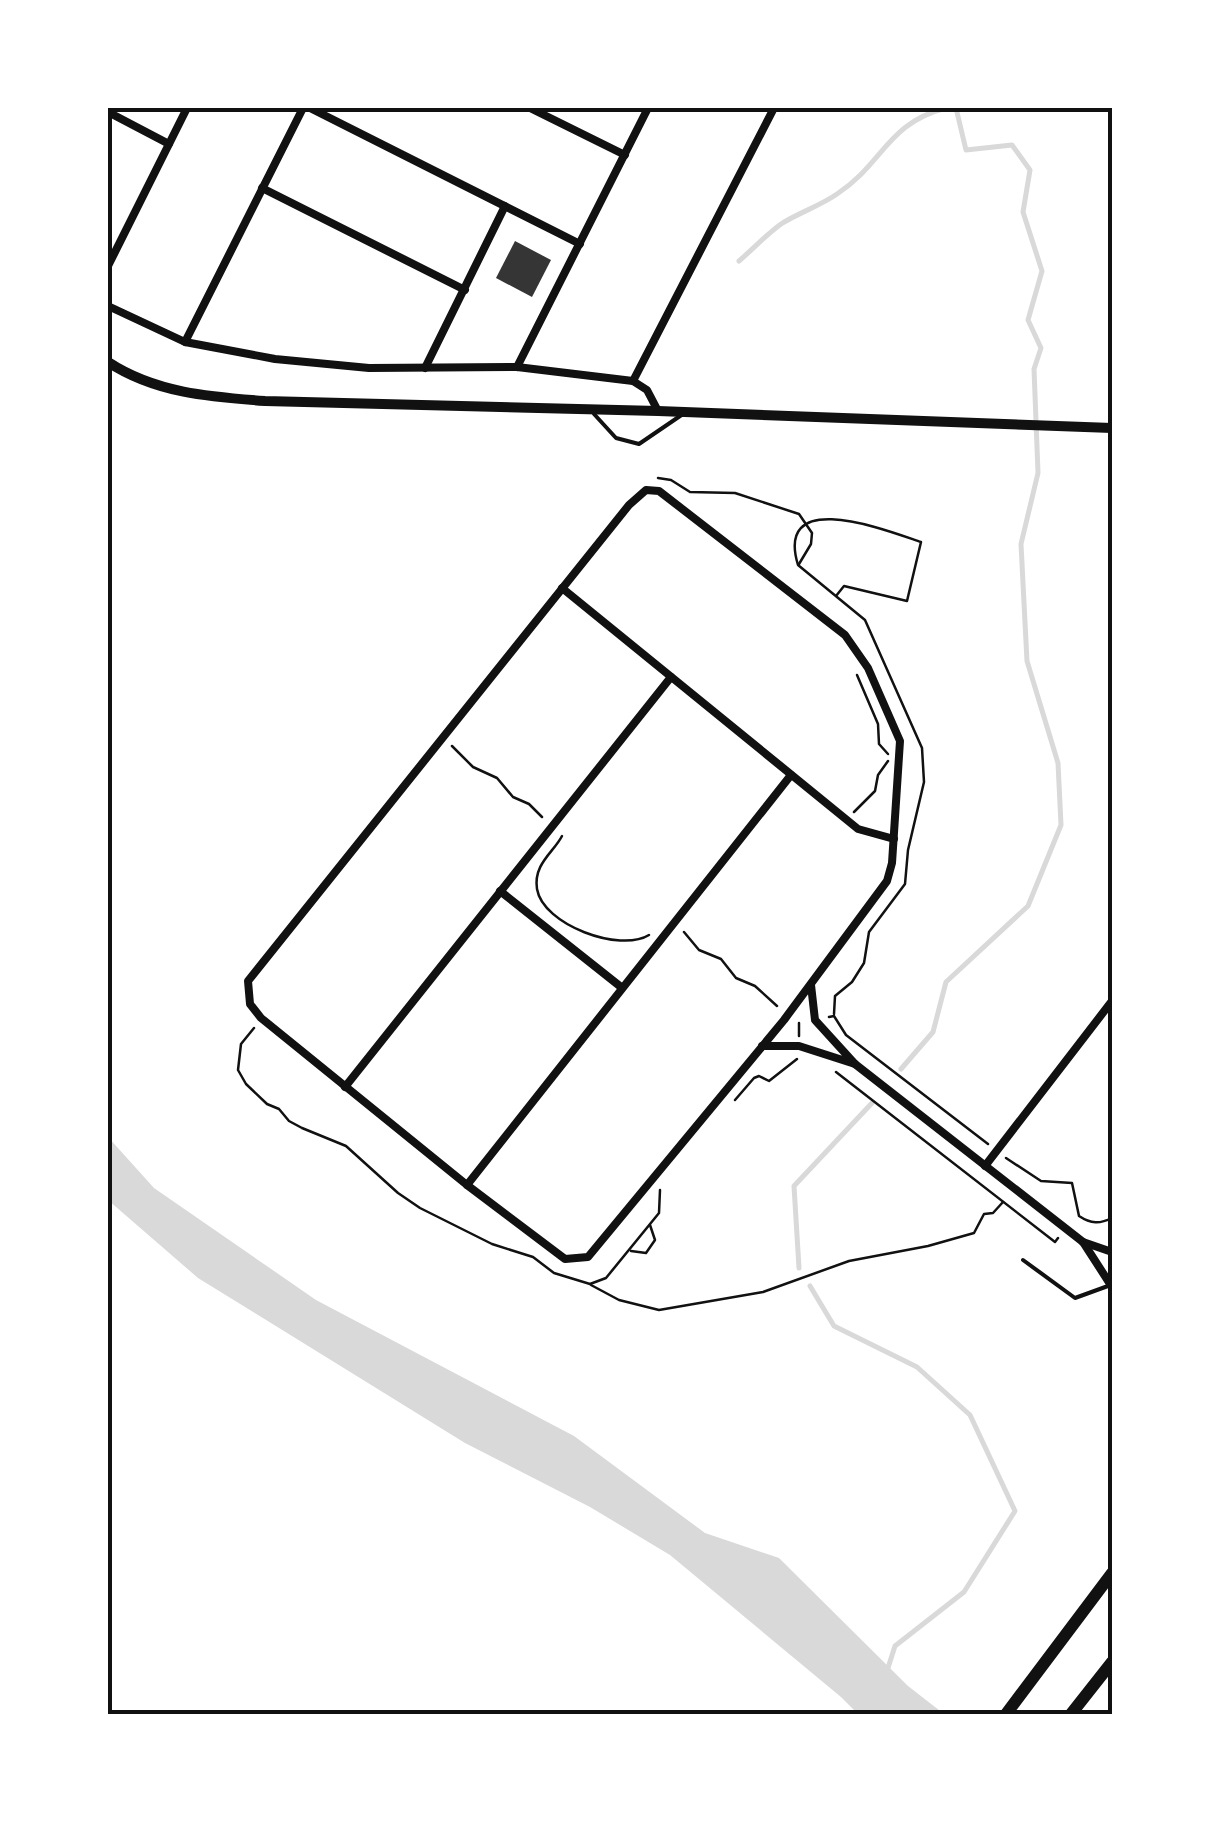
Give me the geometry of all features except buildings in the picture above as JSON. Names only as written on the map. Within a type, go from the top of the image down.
[{"type":"main road","points":[[1006,1714],[1112,1573]]},
{"type":"main road","points":[[1076,1709],[1112,1662]]},
{"type":"street","points":[[108,266],[187,108]]},
{"type":"street","points":[[185,342],[306,108],[580,244]]},
{"type":"street","points":[[530,108],[625,155]]},
{"type":"street","points":[[517,367],[648,108]]},
{"type":"street","points":[[633,381],[774,108]]},
{"type":"street","points":[[108,112],[168,144]]},
{"type":"street","points":[[262,188],[465,290]]},
{"type":"street","points":[[425,368],[505,206]]},
{"type":"street","points":[[108,233],[121,240]]},
{"type":"street","points":[[108,306],[185,342],[275,359],[369,368],[517,367],[633,381],[647,390],[658,411]]},
{"type":"street","points":[[108,362],[153,385],[205,397],[1110,427]]},
{"type":"street","points":[[646,490],[659,491],[845,635],[859,652],[900,741],[894,839],[886,880],[788,1014],[588,1257],[565,1259],[467,1185],[261,1018],[250,1004],[248,981],[442,736],[636,496],[646,490]]},
{"type":"street","points":[[562,588],[847,820],[874,835],[894,839]]},
{"type":"street","points":[[345,1086],[671,677]]},
{"type":"street","points":[[467,1185],[791,775]]},
{"type":"street","points":[[500,891],[621,987]]},
{"type":"street","points":[[811,984],[815,1020],[855,1064],[1083,1242],[1112,1285]]},
{"type":"street","points":[[985,1166],[1112,1001]]},
{"type":"street","points":[[762,1046],[798,1046],[855,1064]]},
{"type":"street","points":[[1083,1242],[1112,1252]]},
{"type":"lane","points":[[592,410],[605,429],[628,444],[650,438],[684,412]]},
{"type":"lane","points":[[1024,1260],[1076,1298],[1112,1285]]},
{"type":"path","points":[[646,478],[671,480],[690,492],[735,493],[799,514],[812,533],[811,544],[798,565]]},
{"type":"path","points":[[442,736],[460,757],[496,778],[514,798],[528,804],[564,837],[540,866],[537,891],[552,914],[600,938],[641,940],[655,932]]},
{"type":"path","points":[[847,820],[874,791],[881,770],[892,756]]},
{"type":"path","points":[[673,923],[699,950],[721,959],[736,978],[755,986],[799,1023],[798,1046]]},
{"type":"path","points":[[815,1020],[834,1016],[846,1035],[879,1063],[1041,1181],[1072,1183],[1078,1212],[1087,1221],[1096,1223],[1112,1218]]},
{"type":"path","points":[[261,1018],[241,1044],[238,1070],[267,1104],[302,1128],[346,1146],[398,1194],[420,1208],[619,1300],[660,1310],[762,1292],[850,1261],[974,1233],[984,1214],[993,1213],[1003,1202]]},
{"type":"path","points":[[730,1105],[754,1078],[770,1081],[798,1058],[808,1058]]},
{"type":"path","points":[[823,1064],[1055,1242],[1078,1212]]},
{"type":"path","points":[[590,1284],[606,1278],[659,1213],[660,1186]]},
{"type":"path","points":[[630,1250],[638,1254],[651,1247],[654,1240],[650,1225]]},
{"type":"shaded area","points":[[108,1137],[154,1188],[316,1300],[574,1436],[705,1533],[779,1558],[908,1686],[944,1714],[858,1714],[670,1555],[590,1507],[465,1443],[198,1278],[108,1200]]},
{"type":"waterway","points":[[739,261],[781,224],[852,182],[911,124],[946,108]]},
{"type":"waterway","points":[[901,1069],[933,1032],[946,982],[1028,906],[1061,825],[1058,763],[1027,661],[1021,544],[1038,473],[1034,369],[1041,348],[1028,320],[1042,271],[1023,212],[1030,170],[1012,145],[966,150],[956,108]]},
{"type":"waterway","points":[[799,1268],[794,1186],[872,1103]]},
{"type":"waterway","points":[[810,1286],[834,1326],[917,1367],[970,1415],[1015,1511],[964,1592],[895,1646],[887,1671]]}]
